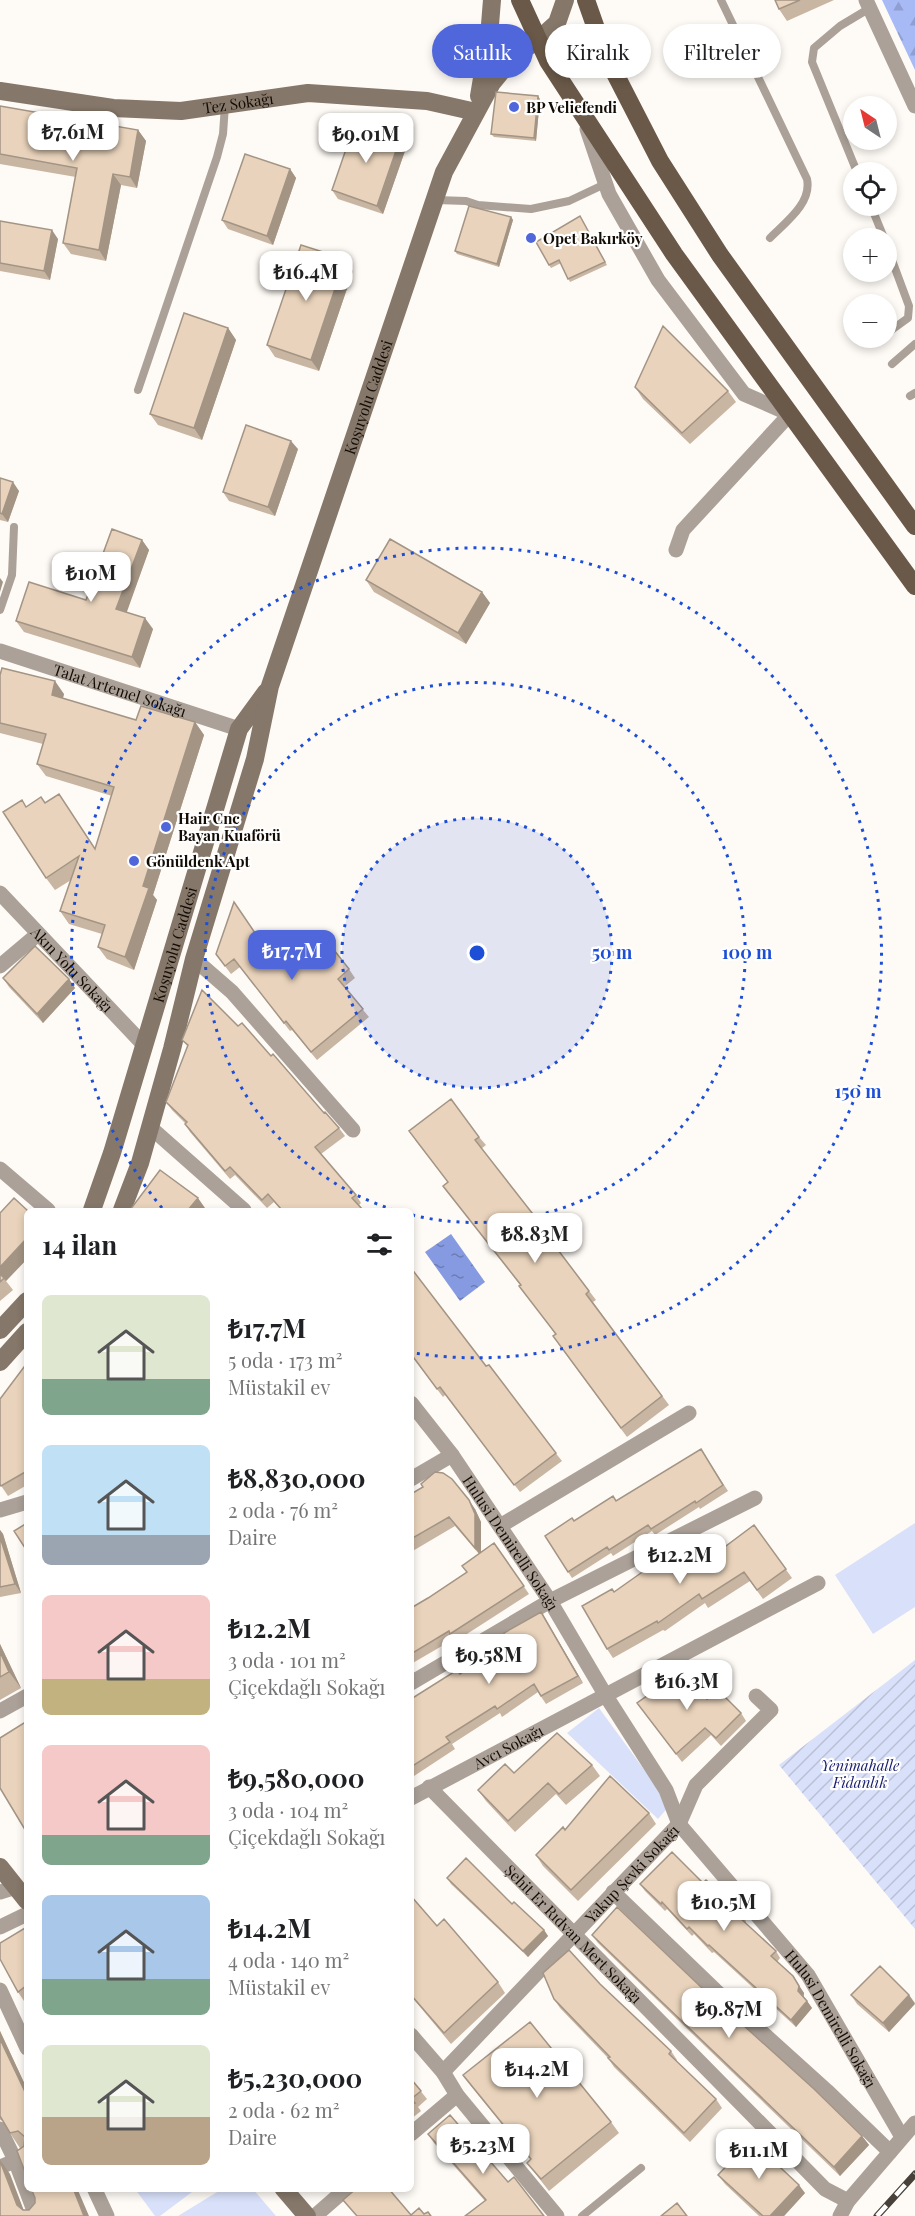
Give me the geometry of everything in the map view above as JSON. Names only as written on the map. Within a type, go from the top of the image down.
[{"type":"main road","points":[[520,0],[548,61],[674,254],[915,586]]},
{"type":"main road","points":[[586,0],[605,54],[660,161],[720,255],[915,526]]},
{"type":"street","points":[[476,112],[489,37],[492,0]]},
{"type":"street","name":"Koşuyolu Caddesi","points":[[123,1208],[150,1127],[194,959],[255,759],[270,686],[444,172],[492,83],[515,55],[537,41],[557,22],[565,0]]},
{"type":"street","points":[[868,4],[915,106]]},
{"type":"street","name":"Tez Sokağı","points":[[0,91],[113,108],[181,111],[308,93],[427,101],[476,112]]},
{"type":"street","points":[[581,110],[609,194],[658,280],[744,394],[790,414],[683,530],[676,550]]},
{"type":"street","name":"Talat Artemel Sokağı","points":[[0,651],[239,729]]},
{"type":"street","name":"Koşuyolu Caddesi","points":[[93,1208],[112,1153],[239,729],[270,686]]},
{"type":"street","name":"Akın Yolu Sokağı","points":[[0,893],[144,1045]]},
{"type":"street","points":[[0,966],[38,934]]},
{"type":"street","points":[[194,959],[232,992],[353,1130]]},
{"type":"street","points":[[144,1045],[172,1049]]},
{"type":"street","points":[[150,1127],[242,1208]]},
{"type":"street","points":[[0,1169],[46,1208]]},
{"type":"street","points":[[0,1330],[24,1304]]},
{"type":"street","points":[[0,1362],[24,1335]]},
{"type":"street","name":"Hulusi Demirelli Sokağı","points":[[414,1407],[452,1455],[550,1601],[606,1696],[666,1790],[679,1824],[808,1975],[902,2137]]},
{"type":"street","points":[[500,1526],[690,1413]]},
{"type":"street","points":[[414,1477],[452,1455]]},
{"type":"street","points":[[414,1681],[550,1601],[755,1498]]},
{"type":"street","points":[[0,1510],[24,1503]]},
{"type":"street","name":"Avcı Sokağı","points":[[414,1796],[818,1583]]},
{"type":"street","name":"Yakup Şevki Sokağı","points":[[443,2072],[679,1824],[696,1785],[771,1710],[756,1696]]},
{"type":"street","points":[[0,1711],[24,1698]]},
{"type":"street","name":"Şehit Er Rıdvan Mert Sokağı","points":[[429,1787],[825,2189],[848,2201]]},
{"type":"street","points":[[0,1867],[14,1893]]},
{"type":"street","points":[[613,1892],[890,2152]]},
{"type":"street","points":[[0,1927],[24,1915]]},
{"type":"street","points":[[0,1990],[24,2042]]},
{"type":"street","points":[[414,2038],[443,2072],[457,2095],[557,2216]]},
{"type":"street","points":[[414,2131],[457,2095]]},
{"type":"street","points":[[840,2216],[848,2201],[915,2124]]},
{"type":"street","points":[[0,2129],[21,2158],[0,2167]]},
{"type":"street","points":[[30,2192],[36,2216]]},
{"type":"street","points":[[96,2192],[107,2216]]},
{"type":"street","points":[[286,2192],[307,2216]]},
{"type":"street","points":[[315,2216],[343,2192]]},
{"type":"lane","points":[[721,0],[807,178],[809,187],[806,197],[795,212],[770,238]]},
{"type":"lane","points":[[853,162],[812,62],[814,48],[868,4]]},
{"type":"lane","points":[[138,390],[217,157],[223,134],[225,105]]},
{"type":"lane","points":[[435,200],[466,201],[478,205],[531,209],[569,201],[605,184]]},
{"type":"lane","points":[[897,271],[909,306],[908,318],[897,327]]},
{"type":"lane","points":[[892,364],[915,344]]},
{"type":"lane","points":[[0,610],[12,575],[14,526]]},
{"type":"lane","points":[[582,2216],[641,2168]]},
{"type":"green space","points":[[882,0],[915,0],[915,70]]},
{"type":"green space","points":[[915,1523],[915,1607],[873,1634],[835,1575]]},
{"type":"green space","name":"Yenimahalle Fidanlık","points":[[915,1660],[915,1929],[779,1765]]},
{"type":"green space","points":[[599,1708],[670,1805],[658,1819],[567,1733]]},
{"type":"green space","points":[[137,2192],[192,2192],[160,2216],[155,2216]]},
{"type":"green space","points":[[217,2192],[256,2192],[276,2216],[178,2216]]},
{"type":"water","points":[[451,1234],[485,1282],[460,1301],[425,1252]]},
{"type":"building","points":[[775,0],[800,0],[779,9]]},
{"type":"building","points":[[496,92],[538,96],[534,138],[491,134]]},
{"type":"building","points":[[0,106],[138,130],[130,177],[113,174],[99,250],[63,243],[77,168],[0,154]]},
{"type":"building","points":[[355,123],[400,139],[377,206],[332,190]]},
{"type":"building","points":[[245,154],[290,169],[267,236],[222,220]]},
{"type":"building","points":[[469,206],[511,217],[497,264],[455,251]]},
{"type":"building","points":[[580,216],[605,262],[568,279],[559,260],[549,265],[536,242]]},
{"type":"building","points":[[0,221],[52,230],[44,271],[0,263]]},
{"type":"building","points":[[301,245],[345,259],[311,360],[267,345]]},
{"type":"building","points":[[184,313],[228,328],[194,428],[150,414]]},
{"type":"building","points":[[663,326],[728,391],[682,433],[635,387]]},
{"type":"building","points":[[246,425],[291,441],[268,507],[223,492]]},
{"type":"building","points":[[0,478],[13,482],[2,514],[0,513]]},
{"type":"building","points":[[112,529],[142,540],[116,609],[145,618],[132,657],[16,621],[29,582],[86,600]]},
{"type":"building","points":[[390,539],[482,592],[458,633],[366,580]]},
{"type":"building","points":[[2,668],[55,681],[52,695],[136,720],[141,706],[195,722],[143,886],[149,888],[125,957],[98,947],[105,925],[60,911],[79,856],[46,878],[3,812],[22,800],[26,807],[41,797],[45,803],[59,794],[95,849],[114,787],[37,764],[46,734],[0,723]]},
{"type":"building","points":[[234,902],[266,949],[289,931],[316,965],[334,950],[349,969],[338,979],[363,1009],[311,1052],[286,1021],[284,1023],[234,959],[225,966],[216,954]]},
{"type":"building","points":[[35,946],[69,979],[37,1014],[3,978]]},
{"type":"building","points":[[202,990],[238,1026],[242,1023],[271,1056],[273,1054],[339,1128],[315,1147],[356,1195],[352,1198],[361,1208],[280,1208],[268,1194],[262,1200],[230,1167],[225,1171],[185,1124],[187,1122],[166,1102],[188,1045],[182,1040]]},
{"type":"building","points":[[451,1099],[479,1137],[475,1140],[554,1241],[552,1242],[589,1291],[586,1294],[662,1396],[621,1428],[553,1336],[556,1334],[519,1286],[521,1285],[443,1186],[448,1182],[409,1131]]},
{"type":"building","points":[[160,1170],[198,1198],[190,1208],[132,1208]]},
{"type":"building","points":[[14,1198],[25,1208],[24,1241],[0,1267],[0,1213]]},
{"type":"building","points":[[414,1272],[556,1453],[514,1485],[440,1387],[437,1389],[414,1358]]},
{"type":"building","points":[[24,1367],[24,1473],[1,1486],[0,1484],[0,1399]]},
{"type":"building","points":[[701,1449],[723,1485],[651,1529],[648,1525],[568,1572],[545,1536],[572,1518],[574,1521],[613,1496],[616,1501]]},
{"type":"building","points":[[435,1472],[443,1473],[452,1479],[469,1500],[475,1514],[475,1548],[449,1517],[414,1537],[414,1492],[423,1487],[421,1484]]},
{"type":"building","points":[[24,1525],[24,1546],[14,1531]]},
{"type":"building","points":[[754,1525],[786,1569],[757,1590],[744,1572],[702,1599],[699,1594],[658,1623],[657,1621],[607,1649],[582,1606],[612,1589],[614,1592],[658,1561],[661,1566],[704,1539],[714,1555]]},
{"type":"building","points":[[0,1537],[15,1584],[0,1587]]},
{"type":"building","points":[[494,1543],[524,1586],[450,1634],[449,1631],[414,1652],[414,1606],[467,1572],[462,1566]]},
{"type":"building","points":[[541,1612],[578,1676],[541,1696],[534,1684],[497,1709],[495,1706],[446,1737],[450,1742],[414,1765],[414,1697],[457,1670],[460,1674],[508,1641],[504,1633]]},
{"type":"building","points":[[0,1652],[9,1672],[0,1677]]},
{"type":"building","points":[[685,1669],[707,1699],[717,1689],[741,1713],[716,1738],[705,1728],[676,1754],[637,1703]]},
{"type":"building","points":[[24,1723],[24,1828],[0,1788],[0,1738]]},
{"type":"building","points":[[557,1733],[592,1765],[559,1794],[548,1783],[508,1821],[478,1790],[505,1764],[514,1773]]},
{"type":"building","points":[[610,1776],[649,1813],[571,1890],[536,1855],[563,1827],[565,1830]]},
{"type":"building","points":[[672,1852],[703,1883],[706,1880],[727,1899],[741,1914],[739,1917],[776,1951],[771,1956],[793,1976],[799,1986],[798,1991],[807,2001],[791,2020],[689,1927],[687,1929],[662,1902],[661,1904],[640,1884]]},
{"type":"building","points":[[466,1858],[512,1904],[514,1902],[544,1930],[523,1951],[447,1878]]},
{"type":"building","points":[[414,1899],[437,1926],[444,1919],[498,1982],[444,2033],[414,1998]]},
{"type":"building","points":[[617,1907],[862,2136],[834,2167],[592,1935]]},
{"type":"building","points":[[24,1929],[24,1987],[18,1992],[0,1959],[0,1943]]},
{"type":"building","points":[[569,1950],[600,1984],[671,2051],[669,2054],[716,2099],[684,2133],[608,2058],[610,2057],[554,1999],[543,1973]]},
{"type":"building","points":[[880,1966],[909,1995],[883,2023],[851,1995]]},
{"type":"building","points":[[530,2022],[611,2122],[541,2179],[527,2163],[531,2159],[463,2075]]},
{"type":"building","points":[[0,2039],[24,2090],[24,2136],[18,2131],[10,2133],[0,2116]]},
{"type":"building","points":[[414,2083],[421,2091],[414,2097]]},
{"type":"building","points":[[450,2115],[508,2182],[514,2177],[544,2216],[465,2216],[486,2200],[428,2134]]},
{"type":"building","points":[[751,2140],[799,2185],[770,2216],[763,2216],[718,2175]]},
{"type":"building","points":[[24,2146],[24,2169],[17,2151]]},
{"type":"building","points":[[0,2161],[17,2205],[23,2210],[29,2210],[35,2203],[33,2192],[75,2192],[84,2216],[0,2216]]},
{"type":"building","points":[[352,2192],[391,2192],[411,2215],[419,2208],[424,2214],[428,2212],[431,2216],[357,2216],[343,2200]]},
{"type":"building","points":[[677,2203],[687,2216],[661,2216]]},
{"type":"railway","points":[[877,2216],[915,2174]]},
{"type":"place","name":"BP Veliefendi","points":[[514,107]]},
{"type":"place","name":"Opet Bakırköy","points":[[531,238]]},
{"type":"place","name":"Hair Cnc Bayan Kuaförü","points":[[166,827]]},
{"type":"place","name":"Gönüldenk Apt","points":[[134,861]]}]
